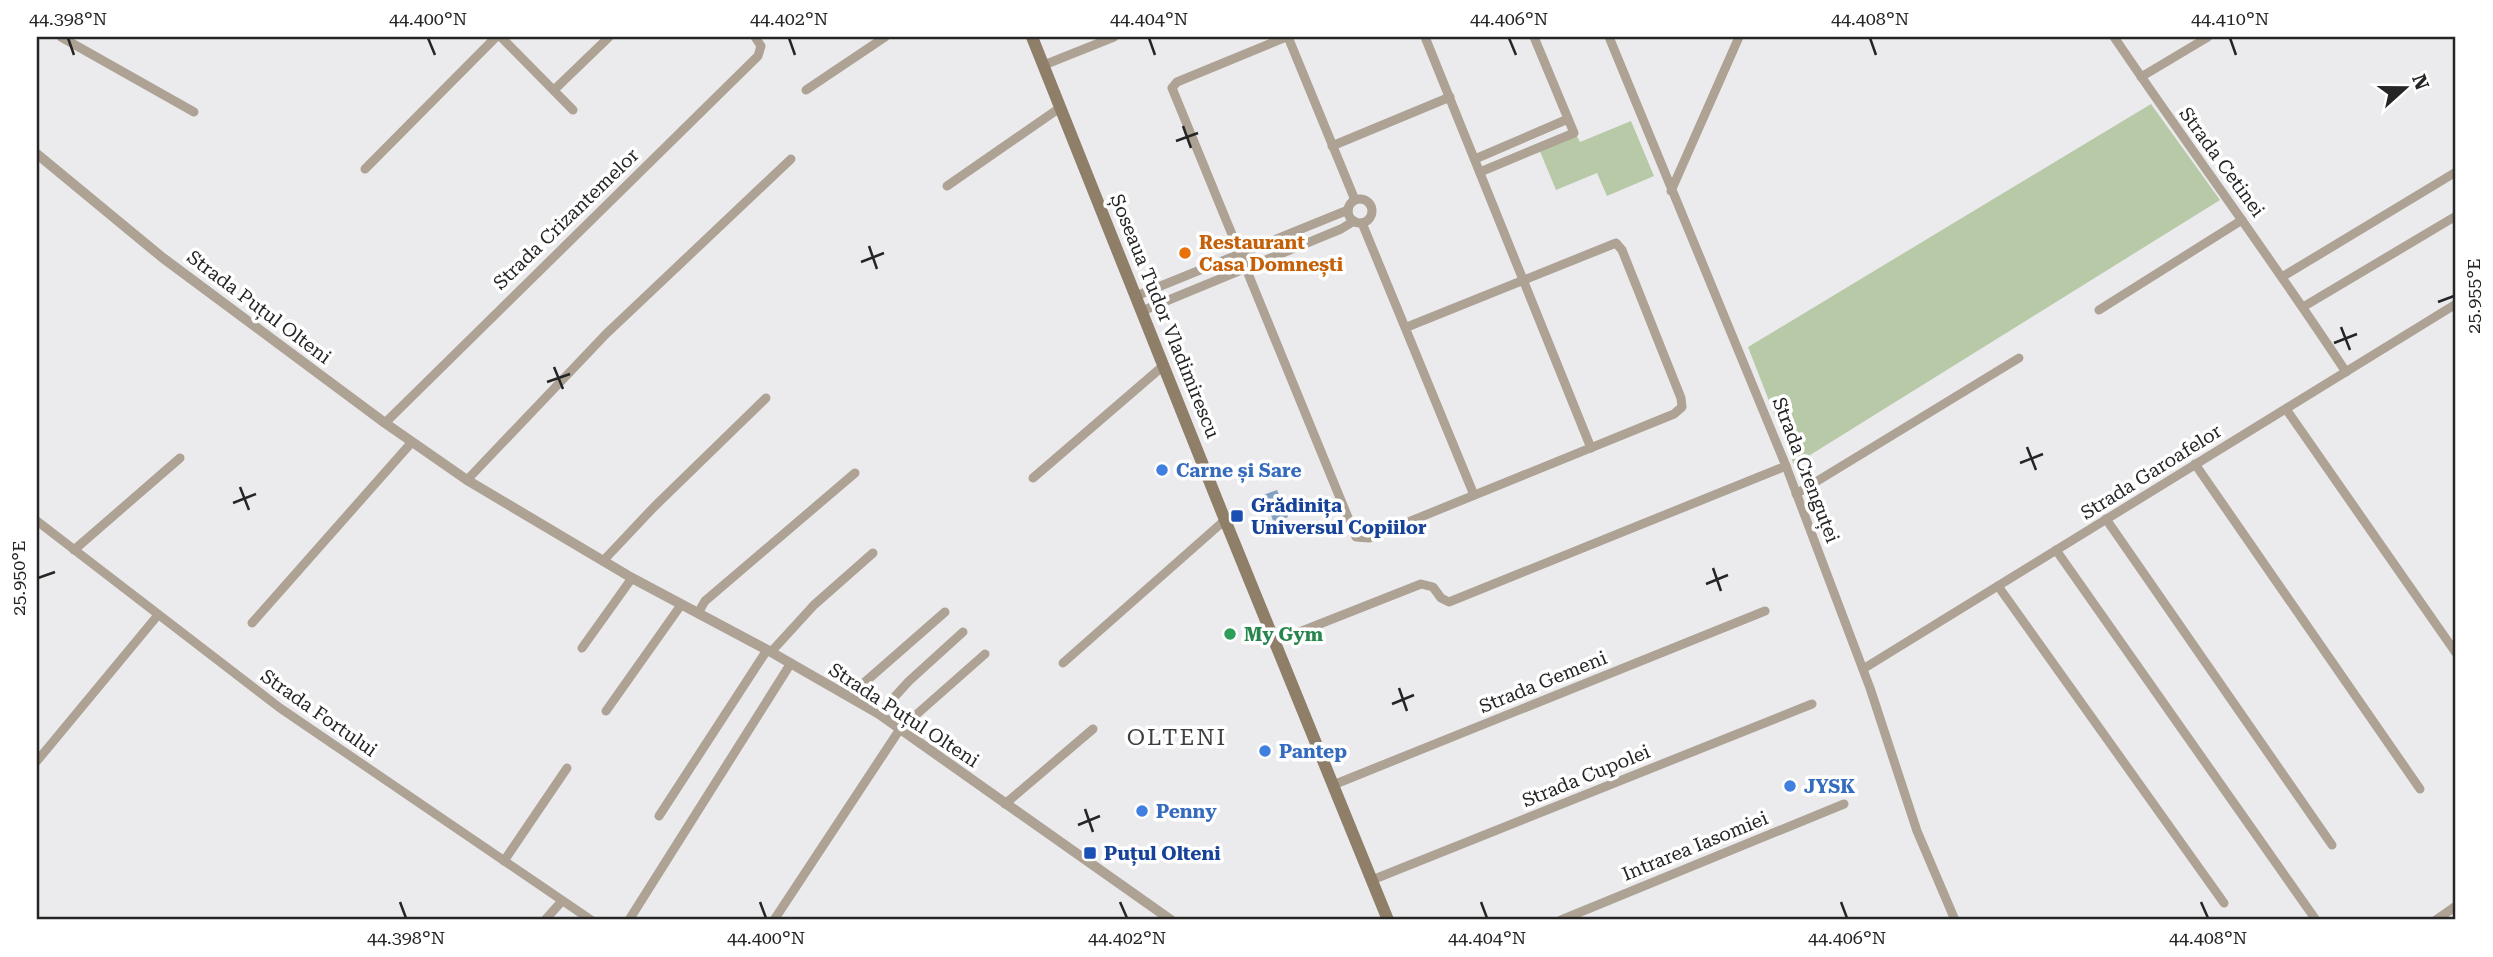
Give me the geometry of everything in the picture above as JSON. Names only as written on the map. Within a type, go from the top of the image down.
[{"type":"main road","name":"Șoseaua Tudor Vladimirescu","points":[[1032,37],[1388,920]]},
{"type":"street","points":[[61,37],[194,112]]},
{"type":"street","points":[[365,169],[498,37],[573,110]]},
{"type":"street","points":[[554,90],[609,37]]},
{"type":"street","name":"Strada Crizantemelor","points":[[385,423],[758,56],[761,46],[755,37]]},
{"type":"street","points":[[806,90],[885,37]]},
{"type":"street","points":[[1044,65],[1114,37]]},
{"type":"street","points":[[1355,200],[1287,37],[1177,82],[1172,88],[1356,537],[1369,538],[1674,414],[1682,407],[1681,398],[1619,244],[1612,244],[1407,327]]},
{"type":"street","points":[[1425,37],[1591,448]]},
{"type":"street","points":[[1480,172],[1574,133],[1534,37]]},
{"type":"street","name":"Strada Crenguței","points":[[1609,37],[1786,466],[1863,669],[1908,806],[1955,920]]},
{"type":"street","points":[[1671,191],[1739,37]]},
{"type":"street","name":"Strada Cetinei","points":[[2114,37],[2346,372]]},
{"type":"street","points":[[2141,78],[2208,37]]},
{"type":"street","points":[[1332,146],[1450,97]]},
{"type":"street","points":[[947,186],[1061,107]]},
{"type":"street","points":[[1475,159],[1568,119]]},
{"type":"street","name":"Strada Puțul Olteni","points":[[37,154],[163,258],[385,423],[467,480],[632,578],[791,663],[878,714],[1171,920]]},
{"type":"street","points":[[467,480],[606,334],[791,159]]},
{"type":"street","points":[[2282,277],[2456,172]]},
{"type":"street","points":[[1136,296],[1348,210],[1355,200]]},
{"type":"street","points":[[1142,311],[1370,216],[1371,208],[1364,201],[1355,200]]},
{"type":"street","points":[[1348,210],[1349,216],[1358,222],[1407,327],[1474,495]]},
{"type":"street","points":[[2303,307],[2456,216]]},
{"type":"street","points":[[2099,310],[2242,220]]},
{"type":"street","points":[[1292,232],[1298,246]]},
{"type":"street","name":"Strada Garoafelor","points":[[1863,669],[2456,304]]},
{"type":"street","points":[[1796,494],[2020,358]]},
{"type":"street","points":[[1033,478],[1163,366]]},
{"type":"street","points":[[603,561],[654,507],[766,398]]},
{"type":"street","points":[[2286,409],[2456,653]]},
{"type":"street","points":[[252,623],[412,442]]},
{"type":"street","points":[[74,550],[180,458]]},
{"type":"street","points":[[2196,464],[2420,789]]},
{"type":"street","points":[[1274,642],[1421,584],[1433,587],[1441,598],[1448,602],[1786,466]]},
{"type":"street","points":[[698,613],[705,601],[855,473]]},
{"type":"street","points":[[2106,519],[2332,845]]},
{"type":"street","points":[[1063,663],[1225,520]]},
{"type":"street","name":"Strada Fortului","points":[[37,521],[280,708],[591,920]]},
{"type":"street","points":[[2056,550],[2316,920]]},
{"type":"street","points":[[659,816],[769,651],[814,605],[873,553]]},
{"type":"street","points":[[582,648],[632,578]]},
{"type":"street","points":[[1998,586],[2224,903]]},
{"type":"street","points":[[606,711],[681,605]]},
{"type":"street","name":"Strada Gemeni","points":[[1333,785],[1765,611]]},
{"type":"street","points":[[849,696],[945,612]]},
{"type":"street","points":[[37,761],[158,615]]},
{"type":"street","points":[[878,714],[909,681],[963,632]]},
{"type":"street","points":[[774,920],[900,729],[985,654]]},
{"type":"street","points":[[629,920],[791,663]]},
{"type":"street","name":"Strada Cupolei","points":[[1372,880],[1812,705]]},
{"type":"street","points":[[1005,804],[1093,729]]},
{"type":"street","points":[[504,861],[567,768]]},
{"type":"street","name":"Intrarea Iasomiei","points":[[1560,920],[1844,804]]},
{"type":"street","points":[[545,920],[562,901]]},
{"type":"street","points":[[2436,920],[2456,906]]},
{"type":"green space","points":[[2151,104],[2220,200],[1794,465],[1748,347]]},
{"type":"green space","points":[[1631,121],[1654,176],[1607,196],[1597,173],[1556,190],[1539,149],[1576,134],[1580,142]]},
{"type":"water","points":[[1277,490],[1288,517],[1274,523],[1263,495]]},
{"type":"place","name":"Restaurant Casa Domnești","points":[[1185,253]]},
{"type":"place","name":"Carne și Sare","points":[[1162,470]]},
{"type":"place","name":"Grădinița Universul Copiilor","points":[[1237,516]]},
{"type":"place","name":"My Gym","points":[[1230,634]]},
{"type":"place","name":"Pantep","points":[[1265,751]]},
{"type":"place","name":"JYSK","points":[[1790,786]]},
{"type":"place","name":"Penny","points":[[1142,811]]},
{"type":"place","name":"Puțul Olteni","points":[[1090,853]]},
{"type":"district","name":"OLTENI","points":[[1177,737]]}]
